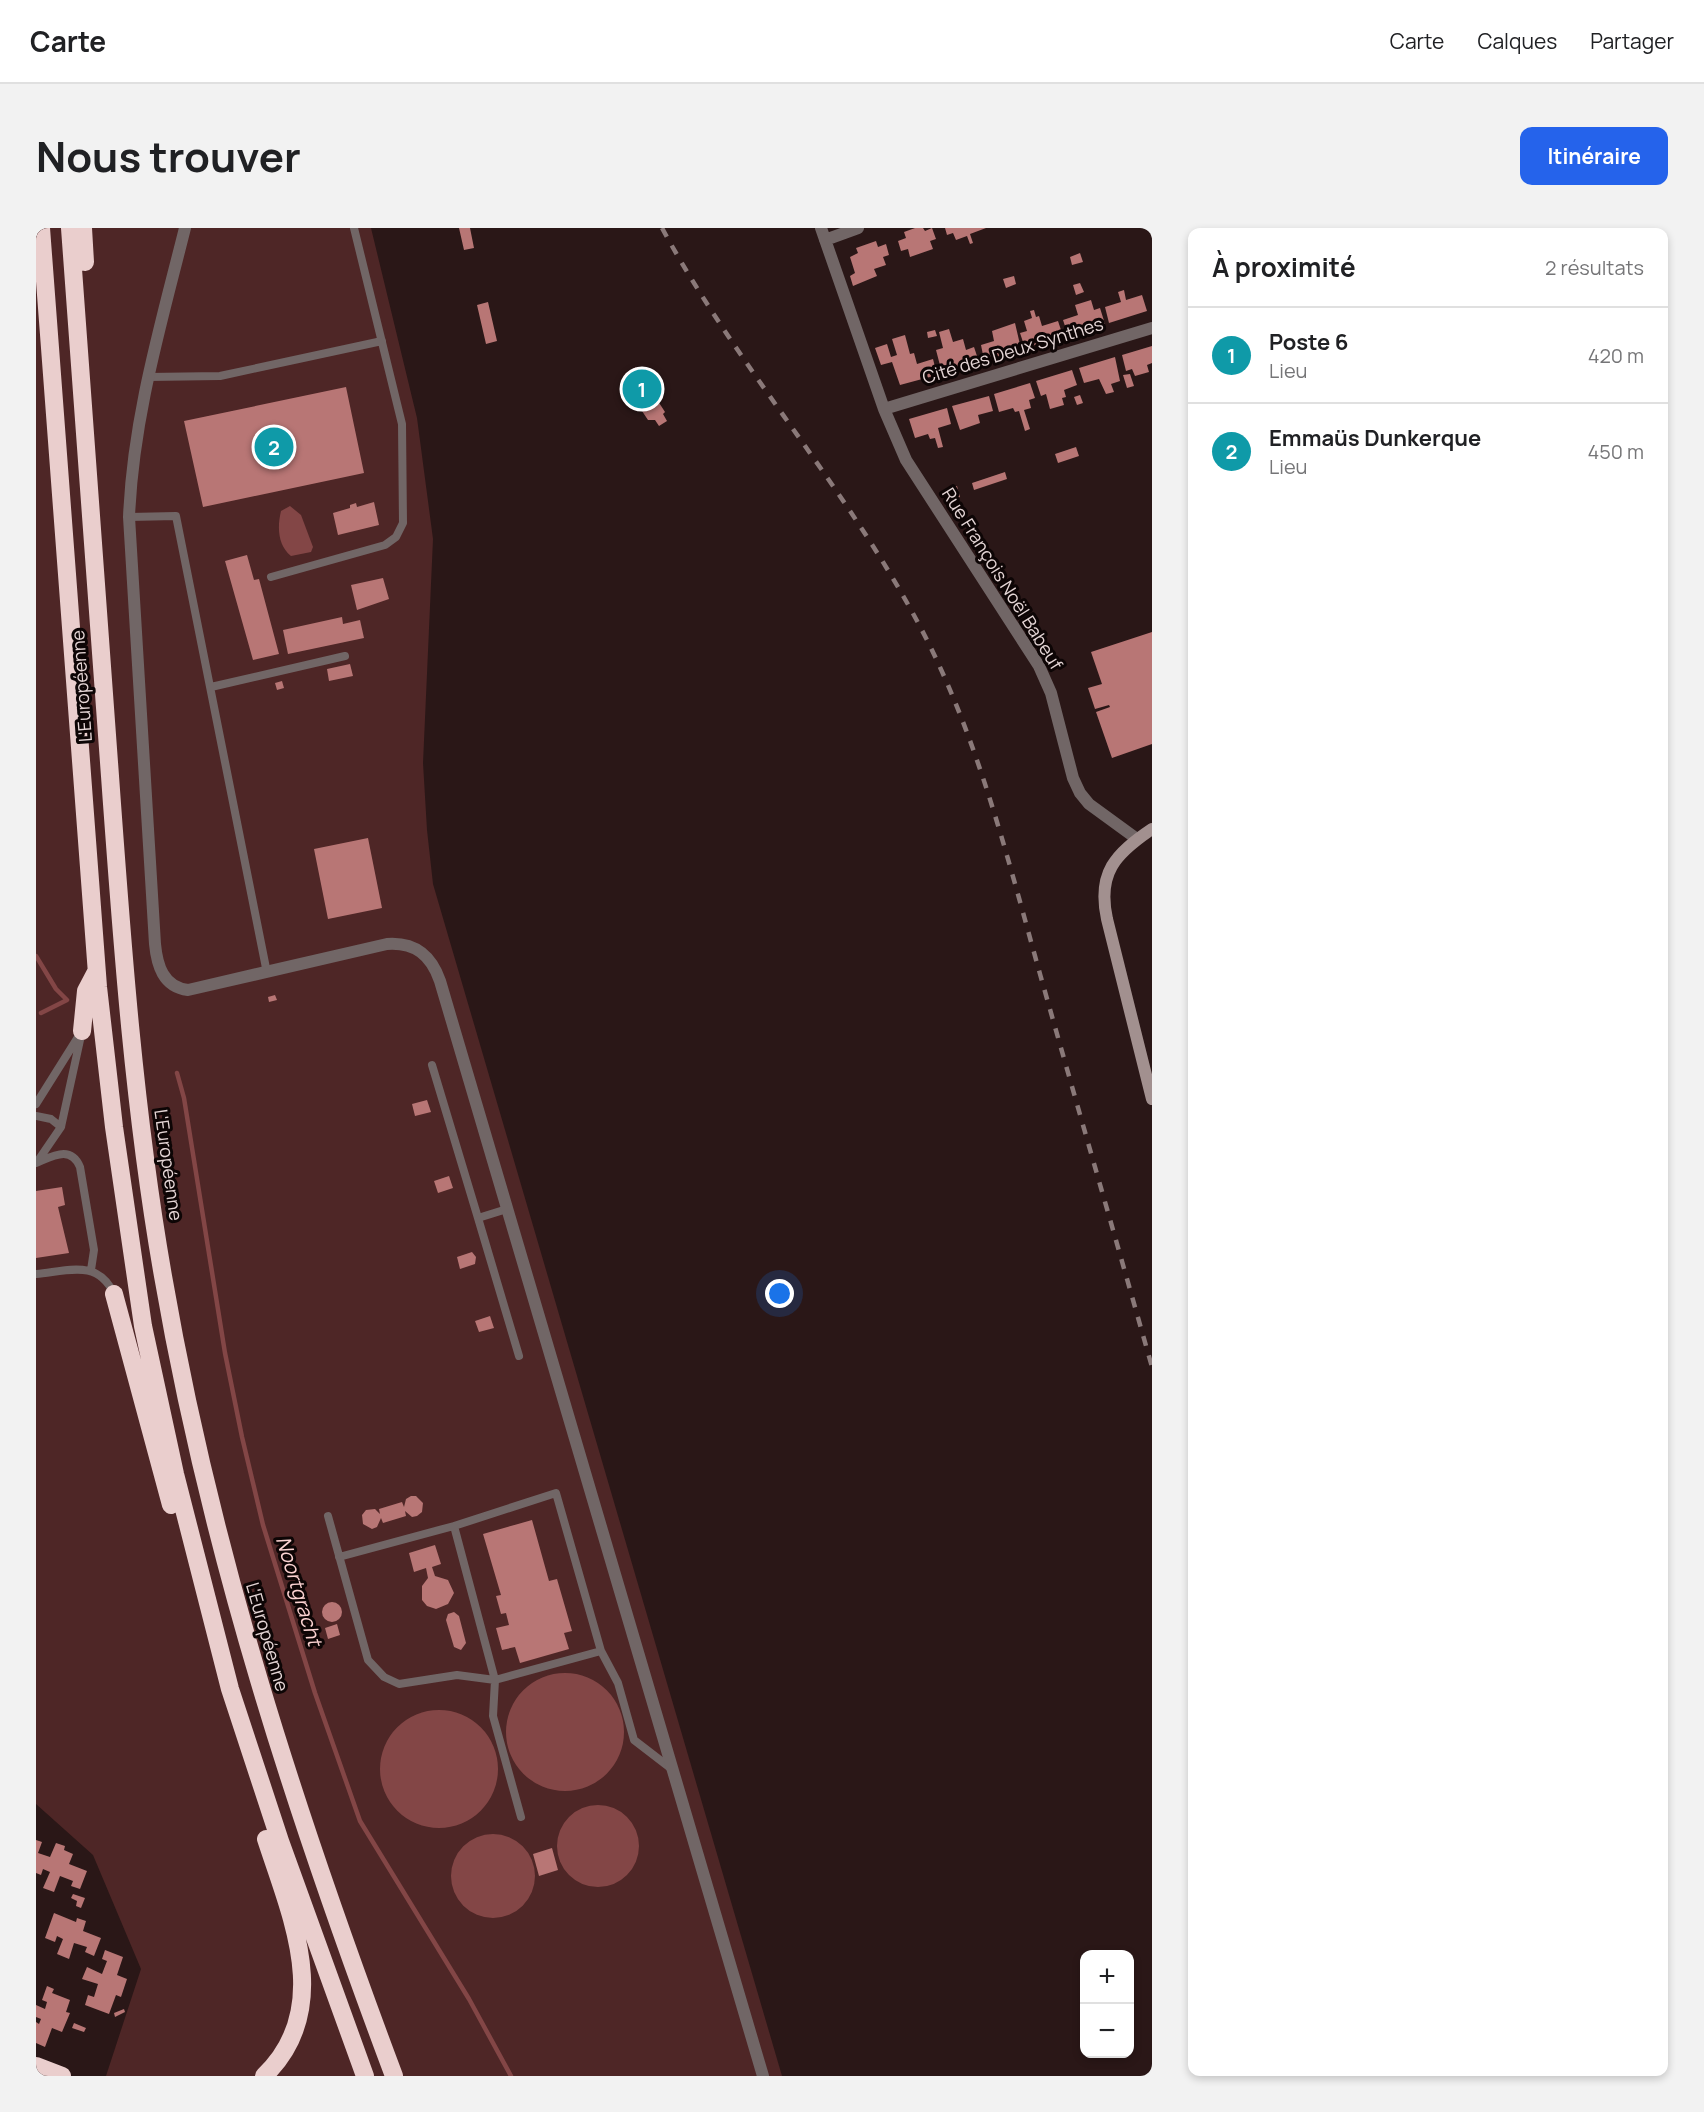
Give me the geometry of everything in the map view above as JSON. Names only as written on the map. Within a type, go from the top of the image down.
[{"type":"highway","name":"L'Européenne","points":[[41,228],[97,970],[111,1105],[143,1326],[170,1454],[238,1713],[280,1842],[365,2076]]},
{"type":"highway","name":"L'Européenne","points":[[70,228],[119,897],[139,1102],[161,1269],[184,1390],[213,1520],[266,1707],[309,1841],[394,2076]]},
{"type":"highway","points":[[83,228],[101,527],[100,642]]},
{"type":"highway","points":[[82,1031],[86,991],[97,970]]},
{"type":"highway","points":[[114,1294],[164,1484],[207,1599]]},
{"type":"highway","points":[[238,1713],[264,1834],[291,1913],[302,1967],[302,1996],[294,2032],[284,2053],[264,2076]]},
{"type":"highway","points":[[36,2066],[62,2076]]},
{"type":"street","points":[[185,228],[134,443],[129,517],[157,960],[167,980],[177,988],[188,990],[387,944],[412,946],[423,953],[440,981],[763,2076]]},
{"type":"street","points":[[823,234],[858,228]]},
{"type":"street","name":"Rue François Noël Babeuf","points":[[823,234],[884,409],[911,470],[1043,674],[1080,793],[1089,804],[1137,839]]},
{"type":"street","name":"Cité des Deux Synthes","points":[[884,409],[1152,328]]},
{"type":"street","points":[[1152,829],[1137,839],[1112,864],[1104,886],[1104,901],[1152,1099]]},
{"type":"lane","points":[[271,578],[385,545],[400,530],[404,517],[404,434],[354,228]]},
{"type":"lane","points":[[148,377],[220,376],[382,341]]},
{"type":"lane","points":[[129,517],[176,516],[267,973]]},
{"type":"lane","points":[[211,687],[345,656]]},
{"type":"lane","points":[[37,1101],[82,1031]]},
{"type":"lane","points":[[36,1163],[61,1127],[82,1031]]},
{"type":"lane","points":[[432,1065],[519,1356]]},
{"type":"lane","points":[[36,1116],[51,1119],[61,1127]]},
{"type":"lane","points":[[36,1163],[59,1154],[69,1153],[76,1158],[80,1167],[94,1250],[91,1270]]},
{"type":"lane","points":[[478,1218],[507,1209]]},
{"type":"lane","points":[[36,1274],[91,1270],[102,1276],[114,1294]]},
{"type":"lane","points":[[339,1557],[454,1526],[556,1493],[601,1651],[618,1683],[634,1740],[673,1770]]},
{"type":"lane","points":[[328,1516],[368,1660],[384,1677],[399,1684],[457,1675],[495,1680],[601,1651]]},
{"type":"lane","points":[[454,1526],[495,1680],[493,1716],[521,1817]]},
{"type":"shaded area","points":[[36,228],[371,228],[417,418],[433,539],[423,763],[433,884],[782,2076],[106,2076],[141,1969],[93,1855],[36,1804]]},
{"type":"shaded area","points":[[290,506],[301,515],[313,547],[311,552],[291,556],[283,547],[279,530],[281,511]]},
{"type":"shaded area","points":[[565,1673],[598,1683],[614,1699],[624,1732],[614,1765],[598,1781],[565,1791],[532,1781],[516,1765],[506,1732],[516,1699],[532,1683]]},
{"type":"shaded area","points":[[439,1710],[472,1720],[488,1736],[498,1769],[488,1802],[472,1818],[439,1828],[406,1818],[390,1802],[380,1769],[390,1736],[406,1720]]},
{"type":"shaded area","points":[[590,1805],[606,1805],[621,1812],[632,1823],[639,1838],[636,1862],[627,1875],[606,1887],[590,1887],[575,1880],[564,1869],[557,1854],[557,1838],[564,1823],[575,1812]]},
{"type":"shaded area","points":[[493,1834],[516,1841],[528,1853],[535,1876],[528,1899],[516,1911],[493,1918],[470,1911],[458,1899],[451,1876],[458,1853],[470,1841]]},
{"type":"building","points":[[459,228],[470,228],[474,248],[464,250]]},
{"type":"building","points":[[923,228],[925,231],[932,228],[936,239],[930,241],[933,249],[910,257],[908,249],[901,251],[898,241],[906,238],[904,232]]},
{"type":"building","points":[[945,228],[986,228],[970,234],[973,243],[970,244],[967,236],[956,240],[953,233],[947,235]]},
{"type":"building","points":[[876,241],[878,247],[886,244],[889,255],[883,257],[886,265],[874,269],[877,276],[853,286],[850,276],[855,273],[850,257],[858,253],[856,248]]},
{"type":"building","points":[[1080,253],[1083,262],[1072,265],[1070,257]]},
{"type":"building","points":[[1014,276],[1016,284],[1006,288],[1003,279]]},
{"type":"building","points":[[1080,283],[1084,292],[1076,295],[1073,285]]},
{"type":"building","points":[[1124,290],[1126,300],[1142,295],[1147,311],[1109,323],[1105,307],[1121,302],[1118,292]]},
{"type":"building","points":[[1091,300],[1094,310],[1100,308],[1105,324],[1068,335],[1063,320],[1078,315],[1075,305]]},
{"type":"building","points":[[488,302],[497,341],[486,344],[477,305]]},
{"type":"building","points":[[1034,310],[1042,326],[1058,321],[1063,336],[1025,348],[1020,333],[1027,331],[1024,321],[1032,318],[1030,311]]},
{"type":"building","points":[[1015,323],[1021,349],[984,360],[981,345],[994,341],[992,331]]},
{"type":"building","points":[[949,329],[953,342],[963,339],[966,350],[974,347],[979,362],[942,373],[936,350],[943,348],[939,332]]},
{"type":"building","points":[[935,330],[937,336],[928,338],[927,332]]},
{"type":"building","points":[[905,335],[910,354],[914,353],[917,364],[933,359],[937,375],[900,385],[892,362],[881,365],[875,348],[887,344],[891,357],[897,355],[892,339]]},
{"type":"building","points":[[1152,346],[1152,363],[1147,365],[1149,372],[1135,376],[1132,369],[1126,371],[1122,355]]},
{"type":"building","points":[[1115,357],[1120,381],[1111,384],[1114,392],[1106,394],[1099,379],[1084,383],[1079,368]]},
{"type":"building","points":[[636,367],[665,412],[663,414],[667,421],[659,426],[655,420],[648,420],[642,411],[643,404],[625,374]]},
{"type":"building","points":[[1072,370],[1077,385],[1064,390],[1066,397],[1062,398],[1064,405],[1050,409],[1046,394],[1041,396],[1036,381]]},
{"type":"building","points":[[1130,374],[1134,386],[1127,388],[1123,375]]},
{"type":"building","points":[[1030,383],[1035,398],[1029,400],[1031,408],[1024,410],[1030,429],[1025,431],[1019,411],[1015,412],[1013,408],[999,412],[994,394]]},
{"type":"building","points":[[346,387],[364,473],[203,507],[184,421]]},
{"type":"building","points":[[1080,395],[1083,403],[1077,405],[1074,397]]},
{"type":"building","points":[[989,396],[993,411],[978,415],[980,423],[960,430],[952,406]]},
{"type":"building","points":[[947,408],[951,424],[938,428],[943,447],[938,448],[935,438],[930,439],[928,434],[915,438],[909,419]]},
{"type":"building","points":[[1076,447],[1079,456],[1058,463],[1055,454]]},
{"type":"building","points":[[1005,472],[1007,479],[974,490],[972,483]]},
{"type":"building","points":[[957,486],[960,497],[953,499],[950,488]]},
{"type":"building","points":[[374,502],[379,525],[338,535],[333,513],[350,508],[350,505],[356,503],[357,507]]},
{"type":"building","points":[[247,555],[254,580],[259,579],[279,654],[253,660],[225,561]]},
{"type":"building","points":[[383,578],[389,599],[357,610],[351,585]]},
{"type":"building","points":[[342,617],[343,624],[360,620],[364,638],[288,654],[283,630]]},
{"type":"building","points":[[1152,632],[1152,744],[1112,758],[1096,712],[1110,707],[1109,705],[1095,709],[1088,688],[1102,684],[1091,652]]},
{"type":"building","points":[[350,664],[353,676],[329,681],[327,669]]},
{"type":"building","points":[[282,681],[284,688],[277,690],[275,683]]},
{"type":"building","points":[[368,838],[382,908],[328,919],[314,849]]},
{"type":"building","points":[[275,995],[277,1000],[269,1002],[268,997]]},
{"type":"building","points":[[427,1100],[431,1112],[415,1116],[412,1104]]},
{"type":"building","points":[[449,1176],[453,1188],[438,1193],[434,1181]]},
{"type":"building","points":[[62,1187],[65,1205],[58,1207],[69,1253],[36,1258],[36,1191]]},
{"type":"building","points":[[472,1252],[476,1257],[475,1264],[460,1269],[457,1257]]},
{"type":"building","points":[[490,1316],[494,1328],[479,1332],[475,1321]]},
{"type":"building","points":[[416,1496],[423,1503],[422,1512],[417,1516],[412,1517],[405,1511],[406,1516],[383,1523],[381,1518],[377,1527],[372,1529],[363,1524],[362,1515],[366,1510],[375,1509],[380,1514],[379,1509],[402,1502],[404,1507],[406,1499]]},
{"type":"building","points":[[532,1520],[549,1581],[557,1579],[572,1631],[564,1633],[569,1649],[520,1663],[515,1647],[502,1650],[496,1628],[509,1625],[506,1613],[501,1614],[496,1596],[501,1595],[483,1534]]},
{"type":"building","points":[[435,1545],[441,1564],[432,1567],[435,1576],[448,1580],[454,1593],[448,1604],[436,1609],[427,1606],[422,1600],[422,1586],[428,1578],[426,1568],[414,1572],[409,1553]]},
{"type":"building","points":[[332,1602],[339,1605],[342,1612],[339,1619],[332,1622],[325,1619],[322,1612],[325,1605]]},
{"type":"building","points":[[454,1612],[459,1616],[466,1643],[461,1650],[454,1647],[446,1620],[448,1614]]},
{"type":"building","points":[[337,1624],[340,1635],[328,1639],[325,1628]]},
{"type":"building","points":[[36,1840],[42,1842],[38,1853],[50,1857],[56,1843],[65,1846],[64,1850],[73,1854],[69,1864],[87,1871],[80,1889],[71,1886],[73,1881],[60,1876],[54,1892],[43,1888],[50,1872],[43,1869],[41,1875],[36,1873]]},
{"type":"building","points":[[552,1848],[558,1870],[539,1876],[533,1854]]},
{"type":"building","points":[[73,1894],[85,1898],[81,1908],[76,1906],[77,1901],[71,1898]]},
{"type":"building","points":[[54,1913],[76,1922],[77,1918],[86,1921],[83,1931],[101,1938],[94,1956],[85,1952],[87,1947],[74,1943],[69,1959],[57,1954],[63,1939],[57,1936],[55,1942],[45,1938]]},
{"type":"building","points":[[105,1950],[123,1957],[117,1975],[127,1979],[121,1997],[116,1995],[109,2014],[85,2005],[88,1995],[94,1997],[98,1984],[82,1979],[87,1967],[102,1974],[107,1961],[102,1959]]},
{"type":"building","points":[[47,1986],[54,1989],[52,1993],[70,2000],[66,2012],[70,2013],[62,2032],[52,2028],[45,2047],[36,2043],[36,2022],[39,2024],[41,2019],[36,2017],[36,2005],[45,2009],[47,2002],[42,2000]]},
{"type":"building","points":[[124,2009],[125,2012],[115,2017],[114,2013]]},
{"type":"building","points":[[74,2023],[86,2028],[84,2032],[72,2028]]},
{"type":"waterway","points":[[36,956],[56,989],[67,1000],[41,1013]]},
{"type":"waterway","name":"Noortgracht","points":[[177,1073],[184,1098],[225,1353],[242,1437],[263,1525],[315,1693],[360,1821],[469,1999],[511,2076]]},
{"type":"railway","points":[[662,228],[693,282],[727,334],[868,538],[930,646],[948,685],[979,766],[1005,849],[1152,1367]]},
{"type":"place","name":"Poste 6","points":[[642,389]]},
{"type":"place","name":"Emmaüs Dunkerque","points":[[274,447]]}]
